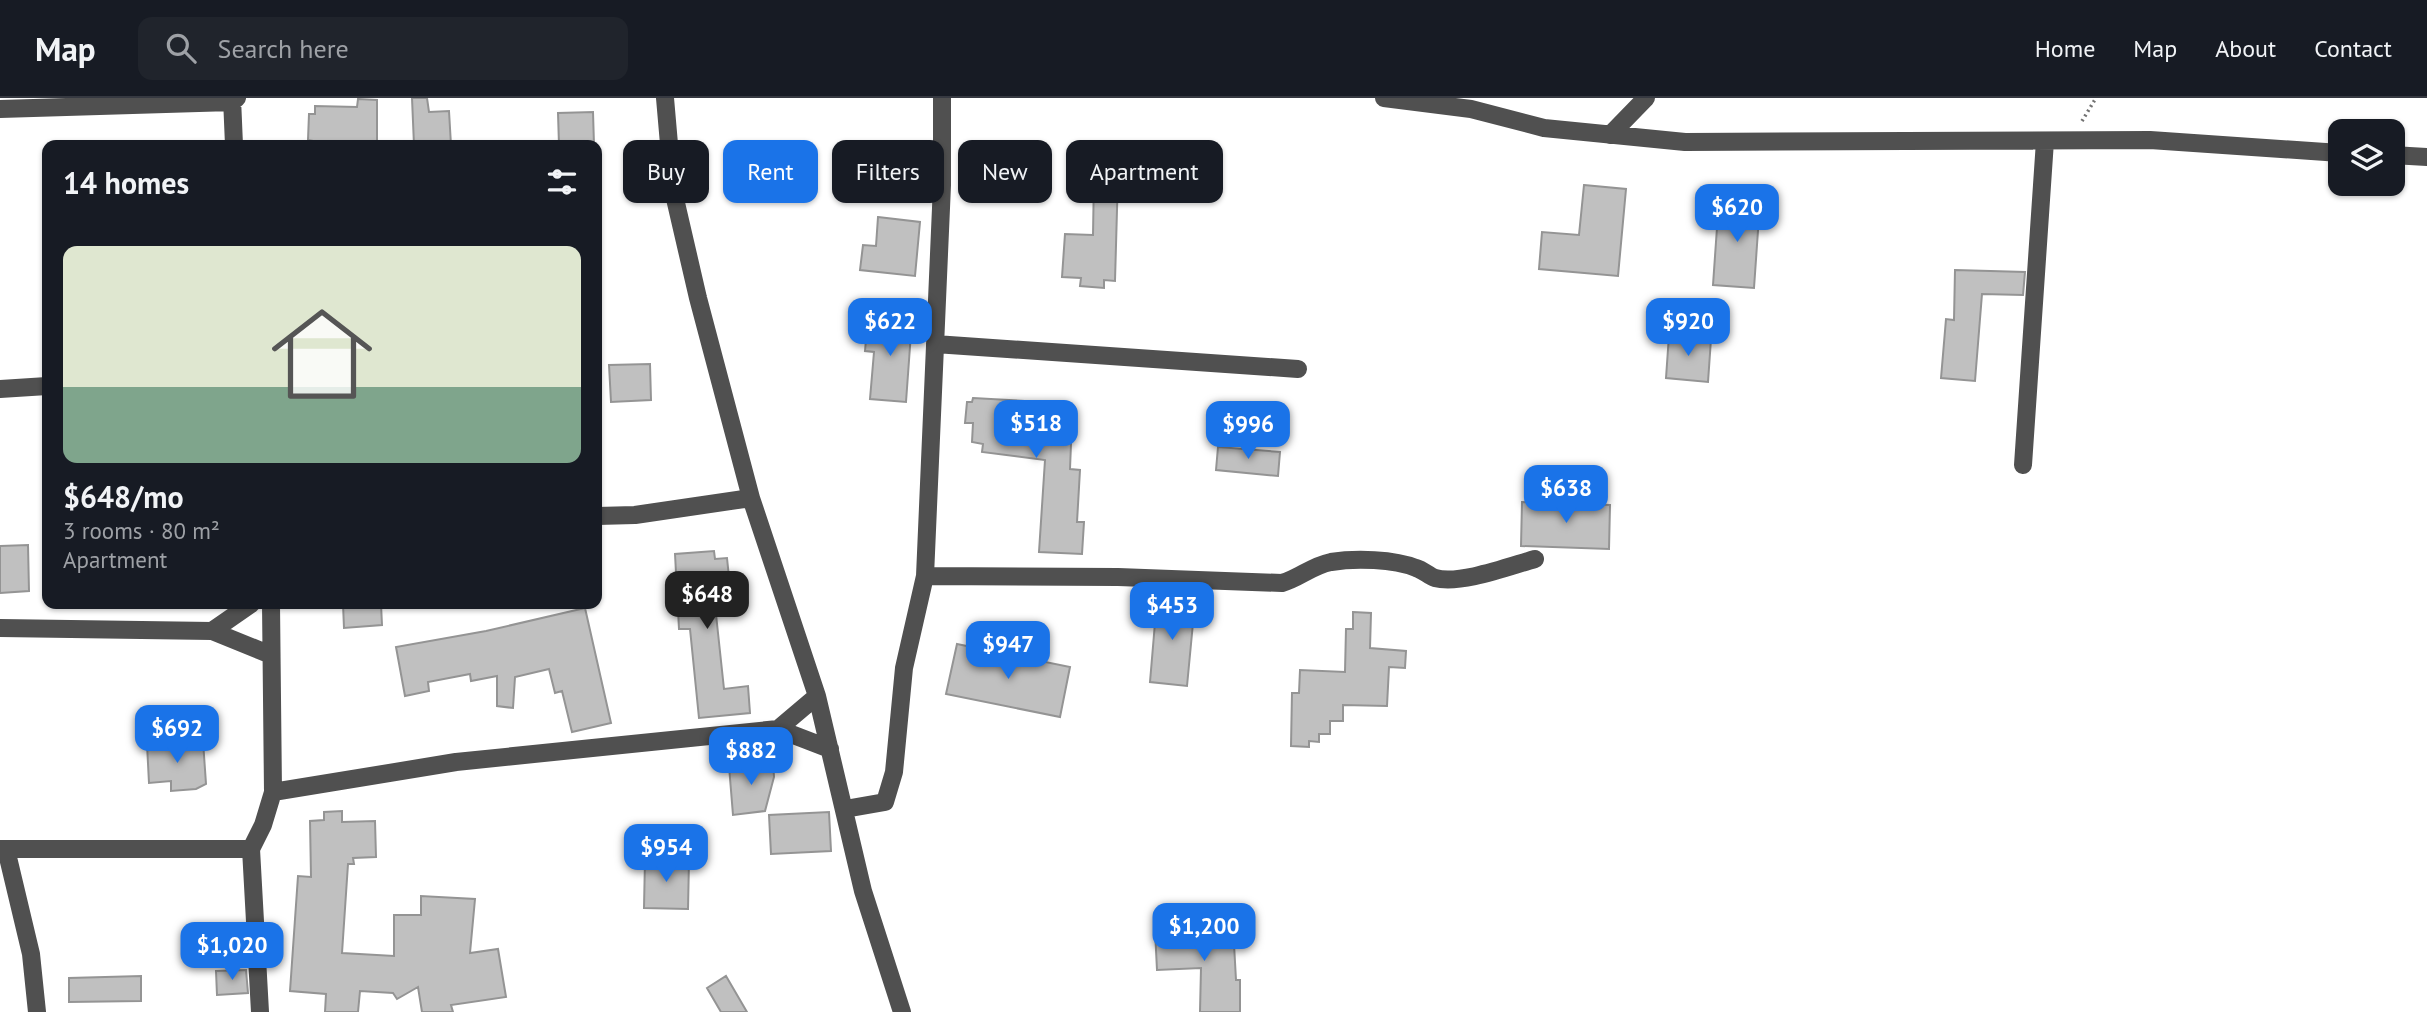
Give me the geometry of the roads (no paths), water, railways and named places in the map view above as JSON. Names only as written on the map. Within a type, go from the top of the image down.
[{"type":"street","points":[[665,98],[673,190],[698,298],[751,498],[817,695],[863,891],[902,1012]]},
{"type":"street","points":[[845,809],[885,802],[894,772],[904,668],[925,576],[942,184],[942,98]]},
{"type":"street","points":[[1384,98],[1459,103],[1544,128],[1685,142],[1785,140],[1857,144],[1963,139],[2150,140],[2328,152]]},
{"type":"street","points":[[1610,135],[1646,98]]},
{"type":"street","points":[[0,109],[234,99],[234,140]]},
{"type":"street","points":[[2023,465],[2045,141]]},
{"type":"street","points":[[2405,157],[2423,160]]},
{"type":"street","points":[[935,344],[1298,369]]},
{"type":"street","points":[[0,389],[42,386]]},
{"type":"street","points":[[602,516],[635,515],[751,498]]},
{"type":"street","points":[[925,576],[1118,577],[1282,583],[1296,579],[1309,568],[1332,562],[1400,564],[1416,568],[1435,578],[1458,578],[1535,559]]},
{"type":"street","points":[[212,631],[244,609]]},
{"type":"street","points":[[260,1012],[251,849],[263,825],[273,792],[271,609]]},
{"type":"street","points":[[0,628],[212,631],[271,655]]},
{"type":"street","points":[[778,729],[817,695]]},
{"type":"street","points":[[273,792],[456,762],[778,729],[830,749]]},
{"type":"street","points":[[37,1012],[31,954],[3,849],[251,849]]}]
